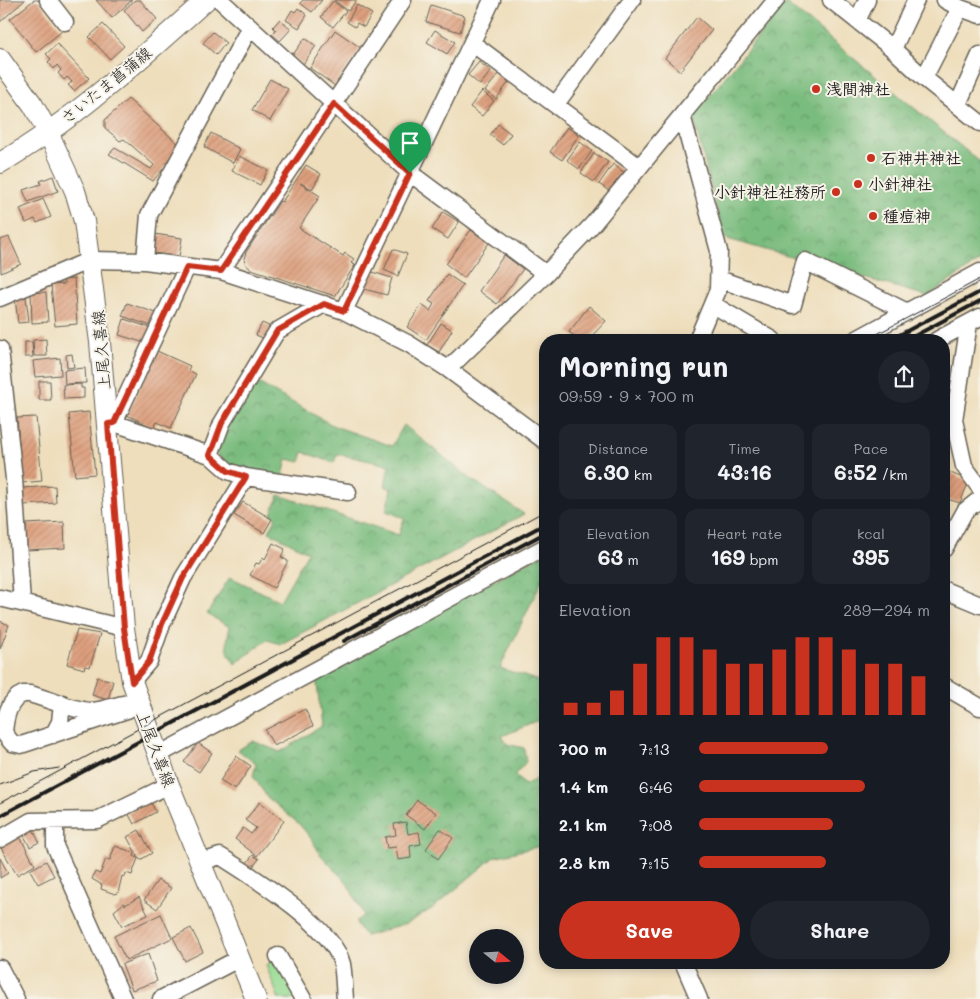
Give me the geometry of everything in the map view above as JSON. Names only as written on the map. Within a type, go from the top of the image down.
[{"type":"main road","name":"さいたま菖蒲線","points":[[0,162],[48,132],[131,68],[206,0]]},
{"type":"main road","name":"上尾久喜線","points":[[2,66],[33,105],[48,132],[74,191],[84,221],[111,424],[124,628],[132,682],[169,785],[202,862],[256,999]]},
{"type":"street","points":[[48,0],[65,22]]},
{"type":"street","points":[[220,0],[410,173],[546,274]]},
{"type":"street","points":[[221,271],[403,0]]},
{"type":"street","points":[[344,311],[492,0]]},
{"type":"street","points":[[556,104],[632,0]]},
{"type":"street","points":[[831,0],[893,49],[924,78],[980,123]]},
{"type":"street","points":[[857,21],[867,0]]},
{"type":"street","points":[[893,49],[916,0]]},
{"type":"street","points":[[945,0],[980,15]]},
{"type":"street","points":[[448,369],[546,274],[593,224],[772,1]]},
{"type":"street","points":[[924,78],[960,8]]},
{"type":"street","points":[[144,261],[149,216],[250,28]]},
{"type":"street","points":[[472,43],[639,167]]},
{"type":"street","points":[[958,104],[980,55]]},
{"type":"street","points":[[682,115],[719,251],[718,290],[700,334]]},
{"type":"street","points":[[0,298],[90,260],[144,261],[221,271],[344,311],[409,344],[448,369],[539,437]]},
{"type":"street","points":[[719,279],[793,305],[805,261],[906,312]]},
{"type":"street","points":[[187,267],[111,424],[210,455],[228,471],[246,477],[348,492]]},
{"type":"street","points":[[866,334],[980,272]]},
{"type":"street","points":[[210,455],[222,423],[277,331],[324,304]]},
{"type":"street","points":[[712,304],[764,334]]},
{"type":"street","points":[[948,334],[974,320]]},
{"type":"street","points":[[974,320],[964,355],[954,420],[964,466],[980,488]]},
{"type":"street","points":[[964,355],[980,346]]},
{"type":"street","points":[[0,349],[7,477],[22,603]]},
{"type":"street","points":[[132,682],[149,662],[162,624],[183,578],[246,477]]},
{"type":"street","points":[[950,538],[965,511],[980,499]]},
{"type":"street","points":[[158,755],[539,550]]},
{"type":"street","points":[[950,593],[980,606]]},
{"type":"street","points":[[0,598],[124,628]]},
{"type":"street","points":[[950,690],[980,707]]},
{"type":"street","points":[[23,694],[94,711],[124,702],[139,702],[127,710],[21,745],[12,743],[4,733],[4,724],[11,704],[15,697],[23,694]]},
{"type":"street","points":[[52,736],[60,722],[62,703]]},
{"type":"street","points":[[0,839],[31,821],[87,822],[96,820],[169,785]]},
{"type":"street","points":[[55,821],[55,846],[123,999]]},
{"type":"street","points":[[202,862],[220,856],[272,888],[331,941],[342,964],[345,999]]},
{"type":"street","points":[[278,956],[303,999]]},
{"type":"street","points":[[161,999],[240,958]]},
{"type":"street","points":[[686,969],[699,999]]},
{"type":"street","points":[[0,970],[16,999]]},
{"type":"green space","points":[[786,3],[980,162],[980,261],[927,296],[724,238],[693,116]]},
{"type":"green space","points":[[253,380],[334,426],[392,446],[404,425],[471,479],[524,514],[281,644],[267,640],[235,664],[229,655],[227,646],[230,627],[207,614],[230,577],[280,601],[308,552],[269,532],[276,518],[271,514],[279,495],[399,535],[404,518],[386,511],[391,489],[385,486],[389,465],[337,454],[334,463],[303,452],[300,462],[287,459],[283,476],[240,472],[216,454],[227,423]]},
{"type":"green space","points":[[539,556],[539,587],[500,668],[539,681],[539,721],[502,736],[507,744],[524,748],[526,762],[515,774],[524,785],[539,778],[539,846],[494,857],[433,908],[406,924],[366,936],[358,927],[356,921],[364,915],[347,883],[321,855],[299,824],[267,797],[253,776],[256,764],[238,750],[253,741],[280,752],[322,726],[316,676]]},
{"type":"green space","points":[[275,960],[298,999],[279,999],[266,965]]},
{"type":"building","points":[[0,0],[25,0],[0,22]]},
{"type":"building","points":[[34,0],[38,0],[62,31],[36,52],[10,19]]},
{"type":"building","points":[[96,0],[132,0],[112,18]]},
{"type":"building","points":[[135,0],[140,0],[157,19],[142,32],[124,10]]},
{"type":"building","points":[[303,0],[322,0],[312,12],[300,3]]},
{"type":"building","points":[[334,0],[357,0],[348,11]]},
{"type":"building","points":[[333,1],[346,11],[333,27],[321,17]]},
{"type":"building","points":[[357,5],[372,14],[364,27],[357,23],[355,27],[347,22]]},
{"type":"building","points":[[431,5],[465,16],[460,32],[426,22]]},
{"type":"building","points":[[298,8],[307,15],[299,28],[286,20],[292,10],[295,12]]},
{"type":"building","points":[[697,17],[712,30],[680,71],[665,58]]},
{"type":"building","points":[[280,19],[291,29],[280,41],[272,34],[276,30],[273,27]]},
{"type":"building","points":[[103,24],[124,46],[110,59],[89,37]]},
{"type":"building","points":[[335,30],[361,48],[335,86],[310,68]]},
{"type":"building","points":[[435,30],[455,42],[447,54],[427,42]]},
{"type":"building","points":[[213,32],[226,43],[216,55],[203,43]]},
{"type":"building","points":[[305,38],[316,46],[303,64],[292,56]]},
{"type":"building","points":[[57,44],[89,78],[74,91],[68,85],[72,82],[67,77],[64,80],[58,73],[61,70],[57,65],[54,69],[48,62],[51,59],[46,54]]},
{"type":"building","points":[[479,62],[491,71],[480,85],[468,75]]},
{"type":"building","points":[[499,74],[509,82],[496,99],[485,91]]},
{"type":"building","points":[[270,79],[288,89],[270,121],[252,110]]},
{"type":"building","points":[[482,91],[494,101],[482,116],[470,107]]},
{"type":"building","points":[[128,99],[182,147],[153,181],[109,154],[115,148],[151,169],[154,165],[124,139],[120,141],[105,128],[105,120]]},
{"type":"building","points":[[498,124],[511,134],[503,145],[490,135]]},
{"type":"building","points":[[567,127],[579,135],[562,160],[550,152]]},
{"type":"building","points":[[397,128],[414,135],[408,150],[391,143]]},
{"type":"building","points":[[211,133],[240,149],[233,163],[204,147]]},
{"type":"building","points":[[580,142],[592,151],[579,169],[567,160]]},
{"type":"building","points":[[594,153],[608,162],[594,182],[581,173]]},
{"type":"building","points":[[239,156],[268,170],[260,185],[232,171]]},
{"type":"building","points":[[613,164],[626,174],[612,193],[599,184]]},
{"type":"building","points":[[306,165],[321,174],[312,189],[300,183],[320,196],[299,228],[343,256],[345,253],[354,259],[351,263],[355,265],[335,296],[251,269],[246,265],[244,259],[246,252]]},
{"type":"building","points":[[53,176],[58,191],[28,202],[23,190],[41,184],[40,181]]},
{"type":"building","points":[[43,199],[51,217],[37,223],[35,219],[26,223],[20,209]]},
{"type":"building","points":[[443,212],[459,222],[448,239],[432,229]]},
{"type":"building","points":[[471,230],[489,243],[464,278],[446,264]]},
{"type":"building","points":[[154,234],[182,238],[179,257],[151,253]]},
{"type":"building","points":[[9,237],[21,264],[1,273],[0,240]]},
{"type":"building","points":[[393,249],[407,254],[398,276],[384,270]]},
{"type":"building","points":[[504,255],[523,269],[497,304],[479,291]]},
{"type":"building","points":[[369,271],[392,278],[387,295],[364,289]]},
{"type":"building","points":[[447,274],[463,285],[426,340],[407,327],[422,305],[430,311],[434,304],[429,301]]},
{"type":"building","points":[[74,279],[77,324],[55,326],[51,285],[64,284],[64,280]]},
{"type":"building","points":[[46,292],[48,322],[32,323],[31,293]]},
{"type":"building","points":[[26,297],[29,322],[18,323],[15,298]]},
{"type":"building","points":[[127,303],[159,314],[154,327],[122,316]]},
{"type":"building","points":[[589,306],[606,321],[594,334],[572,334],[569,332]]},
{"type":"building","points":[[124,319],[151,328],[145,343],[119,335]]},
{"type":"building","points":[[262,323],[273,328],[267,340],[256,335]]},
{"type":"building","points":[[441,323],[452,330],[439,352],[427,345]]},
{"type":"building","points":[[46,339],[47,356],[34,356],[33,340]]},
{"type":"building","points":[[25,342],[32,342],[33,357],[25,357]]},
{"type":"building","points":[[157,351],[190,366],[188,370],[196,374],[171,428],[157,422],[154,428],[127,415]]},
{"type":"building","points":[[72,354],[74,367],[67,368],[66,355]]},
{"type":"building","points":[[60,358],[61,375],[35,377],[33,361]]},
{"type":"building","points":[[85,368],[86,383],[65,384],[64,370]]},
{"type":"building","points":[[39,381],[50,381],[51,400],[39,400]]},
{"type":"building","points":[[81,384],[81,388],[84,388],[84,398],[64,399],[63,385]]},
{"type":"building","points":[[89,412],[95,474],[75,476],[69,414]]},
{"type":"building","points":[[36,417],[42,481],[22,483],[17,418]]},
{"type":"building","points":[[950,473],[969,481],[960,503],[950,500]]},
{"type":"building","points":[[55,486],[56,503],[23,505],[22,488]]},
{"type":"building","points":[[243,502],[272,519],[264,533],[234,515]]},
{"type":"building","points":[[64,522],[65,548],[27,550],[26,524]]},
{"type":"building","points":[[273,543],[285,549],[281,557],[288,561],[274,588],[250,575],[256,563],[259,564],[263,557],[265,559]]},
{"type":"building","points":[[0,621],[9,625],[0,649]]},
{"type":"building","points":[[77,630],[100,634],[90,667],[85,666],[84,669],[67,664]]},
{"type":"building","points":[[97,677],[113,681],[108,700],[92,695]]},
{"type":"building","points":[[305,709],[313,726],[274,746],[265,730]]},
{"type":"building","points":[[198,743],[212,753],[199,772],[184,762]]},
{"type":"building","points":[[236,756],[251,766],[235,790],[220,781]]},
{"type":"building","points":[[417,800],[436,813],[425,829],[406,815]]},
{"type":"building","points":[[150,801],[156,812],[134,824],[128,813]]},
{"type":"building","points":[[260,802],[284,821],[257,856],[235,839],[243,828],[251,834],[256,828],[245,820]]},
{"type":"building","points":[[406,822],[408,834],[419,832],[421,844],[410,846],[411,858],[398,860],[396,847],[387,848],[385,837],[396,835],[394,824]]},
{"type":"building","points":[[32,827],[39,842],[30,847],[22,832]]},
{"type":"building","points":[[440,829],[453,838],[438,859],[426,849]]},
{"type":"building","points":[[139,830],[152,853],[140,860],[127,837]]},
{"type":"building","points":[[19,835],[35,865],[17,875],[0,846]]},
{"type":"building","points":[[115,846],[135,853],[134,856],[138,858],[132,875],[126,873],[125,877],[122,876],[118,893],[115,894],[101,889],[102,885],[92,879],[95,872],[100,874],[106,859],[110,860]]},
{"type":"building","points":[[253,855],[259,859],[252,868],[246,864]]},
{"type":"building","points":[[0,858],[8,873],[0,878]]},
{"type":"building","points":[[46,861],[54,876],[38,884],[30,870]]},
{"type":"building","points":[[158,880],[171,888],[157,909],[144,900]]},
{"type":"building","points":[[139,897],[148,915],[122,926],[114,911],[124,903],[125,905]]},
{"type":"building","points":[[161,914],[172,938],[126,960],[114,936]]},
{"type":"building","points":[[191,928],[203,952],[185,961],[173,937]]},
{"type":"building","points":[[148,954],[157,981],[132,990],[122,964]]},
{"type":"tram line","points":[[877,334],[980,279]]},
{"type":"tram line","points":[[0,803],[539,514]]},
{"type":"tram line","points":[[0,785],[34,772],[59,768]]},
{"type":"railway","points":[[901,334],[980,292]]},
{"type":"railway","points":[[918,334],[980,301]]},
{"type":"railway","points":[[0,816],[539,527]]},
{"type":"railway","points":[[344,641],[539,536]]},
{"type":"place","name":"浅間神社","points":[[816,89]]},
{"type":"place","name":"石神井神社","points":[[871,158]]},
{"type":"place","name":"小針神社","points":[[858,184]]},
{"type":"place","name":"小針神社社務所","points":[[836,192]]},
{"type":"place","name":"種痘神","points":[[873,216]]},
{"type":"route","points":[[334,104],[410,173],[344,311],[324,304],[277,331],[222,423],[210,455],[228,471],[246,477],[183,578],[162,624],[149,662],[132,682],[119,580],[108,424],[114,423],[187,267],[221,271],[334,104]]}]
